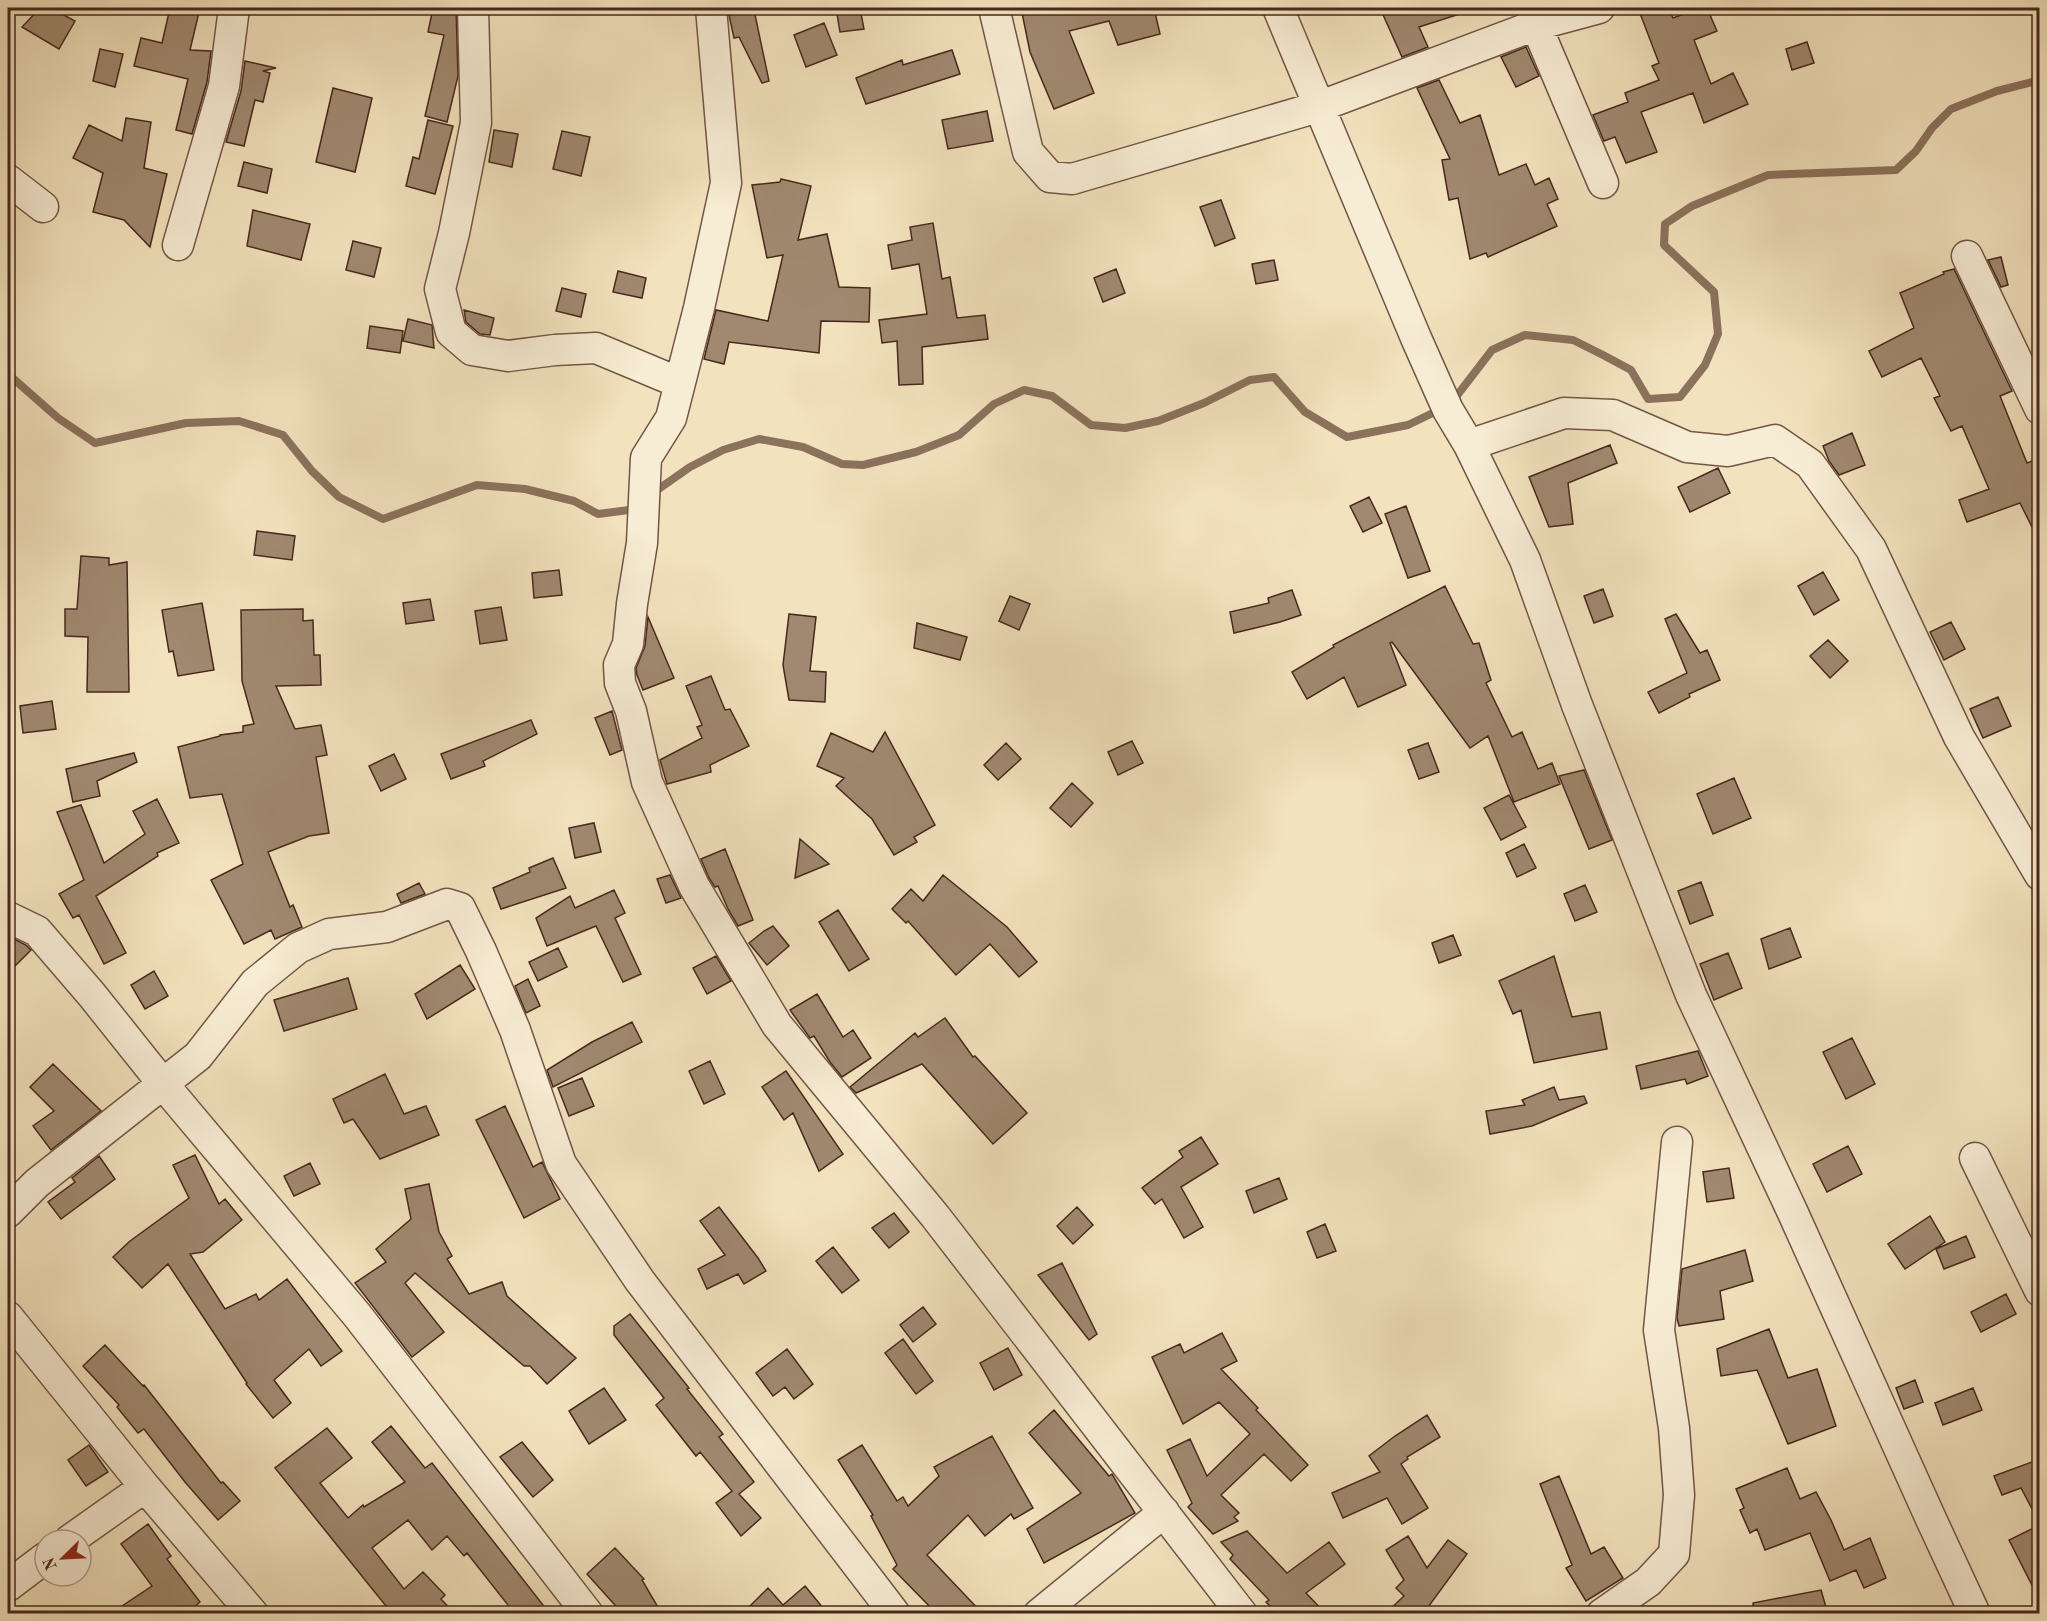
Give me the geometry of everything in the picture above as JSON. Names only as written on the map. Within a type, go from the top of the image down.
[{"type":"street","points":[[178,245],[224,86],[234,8]]},
{"type":"street","points":[[473,8],[476,123],[454,233],[440,289],[452,332],[472,350],[508,356],[596,348],[680,383]]},
{"type":"street","points":[[711,8],[726,183],[699,308],[670,418],[646,458],[642,543],[628,644],[619,665],[620,683],[631,711],[646,782],[694,886],[777,1025],[935,1216],[1242,1614]]},
{"type":"street","points":[[994,8],[1028,152],[1050,177],[1072,178],[1318,107],[1534,16],[1599,8]]},
{"type":"street","points":[[1278,8],[1434,379],[1525,560],[1577,705],[1691,995],[1793,1213],[1975,1614]]},
{"type":"street","points":[[1534,16],[1603,183]]},
{"type":"street","points":[[8,180],[44,207]]},
{"type":"street","points":[[1967,256],[2040,410]]},
{"type":"street","points":[[1469,446],[1564,413],[1613,415],[1687,447],[1728,451],[1775,440],[1810,464],[1871,549],[1959,737],[2040,875]]},
{"type":"street","points":[[8,1212],[37,1183],[198,1056],[255,983],[298,948],[329,934],[387,927],[447,904],[460,908],[515,1030],[561,1164],[640,1281],[896,1614]]},
{"type":"street","points":[[8,917],[37,931],[92,995],[163,1084],[357,1315],[588,1614]]},
{"type":"street","points":[[1608,1612],[1648,1582],[1674,1554],[1679,1484],[1674,1428],[1659,1330],[1677,1142]]},
{"type":"street","points":[[1975,1158],[2040,1291]]},
{"type":"street","points":[[8,1317],[145,1487],[253,1614]]},
{"type":"street","points":[[87,1528],[145,1487]]},
{"type":"street","points":[[1039,1614],[1164,1512]]},
{"type":"street","points":[[8,1586],[33,1567]]},
{"type":"building","points":[[40,8],[51,8],[75,21],[59,49],[22,27]]},
{"type":"building","points":[[170,8],[200,8],[190,50],[211,51],[207,82],[192,134],[176,130],[188,79],[134,66],[141,38],[162,43]]},
{"type":"building","points":[[433,8],[456,8],[458,76],[447,122],[425,116],[444,35],[428,32]]},
{"type":"building","points":[[836,8],[860,8],[864,29],[840,32]]},
{"type":"building","points":[[1021,8],[1154,8],[1160,34],[1118,45],[1109,21],[1069,31],[1094,93],[1054,109],[1030,52]]},
{"type":"building","points":[[1380,8],[1466,8],[1466,12],[1419,27],[1428,47],[1402,57]]},
{"type":"building","points":[[1638,8],[1669,8],[1673,18],[1700,8],[1707,8],[1717,31],[1694,40],[1711,84],[1733,73],[1748,104],[1704,123],[1693,93],[1641,112],[1657,152],[1626,163],[1615,137],[1604,141],[1593,115],[1628,102],[1625,93],[1659,80],[1652,66],[1659,63]]},
{"type":"building","points":[[754,10],[769,81],[762,83],[739,37],[734,38],[729,15]]},
{"type":"building","points":[[824,23],[837,55],[806,67],[794,35]]},
{"type":"building","points":[[1807,42],[1814,63],[1792,70],[1786,49]]},
{"type":"building","points":[[1526,47],[1539,76],[1516,87],[1501,57]]},
{"type":"building","points":[[100,49],[123,54],[115,87],[93,81]]},
{"type":"building","points":[[952,50],[960,74],[866,104],[856,78],[902,60],[903,65]]},
{"type":"building","points":[[245,61],[276,68],[263,71],[270,73],[263,102],[255,100],[244,146],[226,142],[241,91]]},
{"type":"building","points":[[1439,80],[1460,123],[1480,115],[1499,175],[1526,164],[1535,185],[1549,178],[1558,199],[1547,204],[1557,226],[1488,257],[1486,253],[1470,259],[1458,198],[1449,200],[1442,160],[1450,159],[1417,88]]},
{"type":"building","points":[[333,88],[372,98],[355,172],[316,162]]},
{"type":"building","points":[[987,111],[993,141],[948,149],[942,120]]},
{"type":"building","points":[[126,118],[151,122],[144,168],[167,174],[150,247],[124,220],[93,212],[103,173],[73,158],[89,125],[122,141]]},
{"type":"building","points":[[428,120],[453,126],[435,194],[406,186],[413,157],[419,159]]},
{"type":"building","points":[[494,130],[518,134],[512,167],[489,162]]},
{"type":"building","points":[[562,131],[590,137],[581,176],[553,169]]},
{"type":"building","points":[[244,162],[272,169],[267,193],[238,186]]},
{"type":"building","points":[[781,179],[811,186],[798,240],[827,234],[839,287],[870,288],[869,322],[821,321],[819,353],[729,342],[724,364],[704,359],[716,310],[768,321],[783,255],[767,258],[752,185],[780,182]]},
{"type":"building","points":[[1221,200],[1235,238],[1215,246],[1200,207]]},
{"type":"building","points":[[253,210],[310,224],[301,260],[247,246]]},
{"type":"building","points":[[933,223],[942,279],[950,277],[957,318],[985,315],[988,339],[922,347],[923,384],[899,385],[897,341],[882,343],[879,320],[927,314],[919,264],[892,269],[888,245],[912,240],[910,227]]},
{"type":"building","points":[[353,241],[381,248],[374,277],[346,270]]},
{"type":"building","points":[[2001,257],[2008,285],[2001,287],[1988,260]]},
{"type":"building","points":[[1274,260],[1278,280],[1256,284],[1252,264]]},
{"type":"building","points":[[1116,269],[1125,293],[1103,302],[1094,278]]},
{"type":"building","points":[[1954,269],[2012,391],[2000,396],[2027,463],[2040,458],[2040,543],[2020,503],[1967,522],[1959,500],[1989,489],[1962,426],[1951,431],[1934,398],[1940,396],[1921,358],[1882,377],[1869,351],[1914,328],[1900,293]]},
{"type":"building","points":[[618,271],[646,278],[642,298],[613,292]]},
{"type":"building","points":[[562,288],[586,294],[581,317],[556,311]]},
{"type":"building","points":[[464,310],[494,318],[490,335],[480,334],[466,322]]},
{"type":"building","points":[[408,319],[432,325],[434,348],[403,341]]},
{"type":"building","points":[[370,326],[403,331],[400,353],[367,348]]},
{"type":"building","points":[[1852,433],[1865,465],[1839,475],[1829,461],[1823,446]]},
{"type":"building","points":[[1610,445],[1617,463],[1568,483],[1573,524],[1549,527],[1529,477]]},
{"type":"building","points":[[1718,468],[1730,493],[1690,512],[1678,487]]},
{"type":"building","points":[[1369,497],[1382,523],[1363,532],[1350,506]]},
{"type":"building","points":[[1406,506],[1430,571],[1408,578],[1385,514]]},
{"type":"building","points":[[257,531],[295,536],[292,560],[254,555]]},
{"type":"building","points":[[81,556],[109,558],[109,565],[127,562],[129,692],[87,692],[88,637],[65,636],[65,609],[77,609]]},
{"type":"building","points":[[559,570],[562,595],[534,598],[532,573]]},
{"type":"building","points":[[1823,572],[1839,600],[1814,615],[1798,586]]},
{"type":"building","points":[[1445,586],[1473,644],[1479,643],[1491,680],[1486,683],[1512,737],[1522,732],[1538,769],[1552,763],[1560,784],[1514,802],[1488,736],[1470,748],[1392,642],[1390,643],[1406,685],[1358,707],[1344,677],[1307,699],[1292,672],[1334,647],[1333,645]]},
{"type":"building","points":[[1603,589],[1613,616],[1594,623],[1584,596]]},
{"type":"building","points":[[1292,590],[1301,615],[1234,633],[1230,612],[1269,603],[1268,598]]},
{"type":"building","points":[[1010,596],[1030,604],[1019,630],[999,621]]},
{"type":"building","points":[[430,599],[434,620],[406,624],[403,603]]},
{"type":"building","points":[[202,603],[214,670],[178,676],[173,651],[169,652],[162,610]]},
{"type":"building","points":[[501,607],[507,640],[480,644],[475,611]]},
{"type":"building","points":[[303,609],[303,621],[313,620],[314,655],[320,655],[321,685],[276,686],[295,729],[321,725],[327,755],[316,757],[329,833],[309,836],[268,852],[290,907],[293,905],[302,927],[275,939],[271,930],[244,944],[211,880],[243,864],[222,794],[190,798],[178,747],[220,735],[243,732],[243,726],[254,724],[242,681],[241,610]]},
{"type":"building","points":[[789,614],[816,617],[810,671],[826,672],[825,702],[789,700],[783,665]]},
{"type":"building","points":[[1676,614],[1700,653],[1707,650],[1720,680],[1689,694],[1690,697],[1659,713],[1648,692],[1687,673],[1665,619]]},
{"type":"building","points":[[648,617],[674,678],[643,690],[636,668],[645,646]]},
{"type":"building","points":[[1951,622],[1965,649],[1944,660],[1930,632]]},
{"type":"building","points":[[917,623],[967,637],[960,660],[914,648]]},
{"type":"building","points":[[1828,640],[1848,661],[1830,678],[1810,656]]},
{"type":"building","points":[[711,676],[725,710],[730,709],[749,746],[710,765],[711,772],[667,784],[660,760],[702,738],[697,727],[702,725],[686,686]]},
{"type":"building","points":[[1998,697],[2011,726],[1983,738],[1970,709]]},
{"type":"building","points":[[52,701],[56,729],[23,733],[20,706]]},
{"type":"building","points":[[612,711],[622,750],[610,755],[595,718]]},
{"type":"building","points":[[531,720],[537,734],[483,761],[485,766],[451,779],[441,754]]},
{"type":"building","points":[[885,732],[935,825],[914,837],[917,842],[894,855],[872,819],[836,786],[844,778],[817,766],[831,733],[873,752]]},
{"type":"building","points":[[1132,741],[1143,763],[1118,775],[1108,752]]},
{"type":"building","points":[[1006,743],[1021,759],[998,780],[984,765]]},
{"type":"building","points":[[1428,743],[1439,772],[1419,779],[1408,750]]},
{"type":"building","points":[[134,753],[137,762],[97,781],[100,796],[73,802],[66,769]]},
{"type":"building","points":[[394,754],[406,779],[381,791],[369,766]]},
{"type":"building","points":[[1584,770],[1612,840],[1589,849],[1559,776]]},
{"type":"building","points":[[1734,778],[1751,818],[1713,834],[1697,794]]},
{"type":"building","points":[[1072,783],[1093,803],[1071,827],[1050,808]]},
{"type":"building","points":[[1509,795],[1526,827],[1501,840],[1484,808]]},
{"type":"building","points":[[157,799],[179,843],[157,853],[158,856],[96,896],[126,953],[104,964],[79,915],[73,918],[59,894],[84,880],[57,812],[81,805],[104,863],[145,834],[133,811]]},
{"type":"building","points":[[594,823],[601,852],[575,858],[569,828]]},
{"type":"building","points":[[800,839],[829,864],[795,878]]},
{"type":"building","points":[[1524,844],[1536,868],[1517,877],[1506,853]]},
{"type":"building","points":[[725,849],[753,920],[738,926],[718,886],[715,887],[709,878],[701,859]]},
{"type":"building","points":[[553,858],[566,888],[501,909],[493,888],[530,872],[529,868]]},
{"type":"building","points":[[670,875],[681,898],[666,903],[657,879]]},
{"type":"building","points":[[943,875],[1007,927],[1037,962],[1019,977],[990,944],[956,975],[908,921],[906,923],[892,909],[911,889],[923,901]]},
{"type":"building","points":[[1701,882],[1713,915],[1690,924],[1678,891]]},
{"type":"building","points":[[419,883],[425,894],[401,903],[397,894]]},
{"type":"building","points":[[1585,885],[1597,912],[1575,921],[1564,894]]},
{"type":"building","points":[[614,890],[625,913],[615,918],[641,974],[623,982],[596,926],[547,946],[536,918],[570,896],[575,908]]},
{"type":"building","points":[[838,910],[869,959],[849,971],[819,922]]},
{"type":"building","points":[[773,926],[789,946],[767,965],[749,943]]},
{"type":"building","points":[[1790,928],[1801,957],[1769,969],[1761,939]]},
{"type":"building","points":[[1453,935],[1461,955],[1439,963],[1432,943]]},
{"type":"building","points":[[8,936],[31,950],[8,973]]},
{"type":"building","points":[[558,948],[567,967],[538,981],[529,962]]},
{"type":"building","points":[[1728,953],[1742,988],[1714,1000],[1700,964]]},
{"type":"building","points":[[716,956],[731,981],[707,994],[693,968]]},
{"type":"building","points":[[1554,956],[1572,1017],[1600,1012],[1607,1049],[1534,1063],[1521,1010],[1513,1014],[1499,981]]},
{"type":"building","points":[[460,965],[475,989],[427,1019],[415,994]]},
{"type":"building","points":[[154,971],[168,996],[145,1009],[131,985]]},
{"type":"building","points":[[348,978],[357,1009],[284,1031],[274,1000]]},
{"type":"building","points":[[528,979],[540,1006],[526,1013],[515,986]]},
{"type":"building","points":[[817,994],[843,1037],[853,1030],[871,1058],[842,1077],[814,1036],[810,1038],[790,1010]]},
{"type":"building","points":[[945,1018],[973,1057],[975,1056],[1027,1113],[993,1144],[922,1064],[856,1093],[850,1087],[915,1033],[918,1037]]},
{"type":"building","points":[[632,1022],[642,1042],[553,1087],[547,1070],[592,1042]]},
{"type":"building","points":[[1852,1038],[1875,1084],[1846,1099],[1823,1052]]},
{"type":"building","points":[[1698,1051],[1708,1076],[1687,1084],[1685,1079],[1641,1089],[1636,1066]]},
{"type":"building","points":[[710,1061],[725,1094],[704,1104],[689,1071]]},
{"type":"building","points":[[53,1064],[101,1111],[51,1150],[33,1126],[54,1111],[30,1087]]},
{"type":"building","points":[[786,1071],[843,1154],[819,1171],[793,1113],[784,1120],[762,1087]]},
{"type":"building","points":[[385,1074],[404,1114],[426,1106],[439,1135],[380,1159],[353,1119],[344,1123],[333,1099]]},
{"type":"building","points":[[582,1078],[594,1106],[569,1116],[558,1088]]},
{"type":"building","points":[[1554,1087],[1559,1100],[1584,1096],[1587,1103],[1532,1126],[1490,1134],[1486,1111],[1525,1105],[1522,1100]]},
{"type":"building","points":[[505,1106],[533,1167],[542,1162],[560,1199],[524,1218],[476,1120]]},
{"type":"building","points":[[1201,1137],[1218,1164],[1181,1187],[1203,1227],[1184,1238],[1162,1199],[1155,1204],[1142,1188],[1183,1157],[1179,1151]]},
{"type":"building","points":[[1848,1146],[1862,1174],[1827,1192],[1813,1164]]},
{"type":"building","points":[[195,1155],[219,1204],[225,1199],[242,1220],[203,1252],[190,1254],[225,1309],[256,1294],[259,1300],[287,1279],[342,1351],[321,1366],[309,1349],[274,1380],[291,1403],[273,1418],[246,1384],[168,1264],[142,1288],[113,1257],[130,1241],[189,1198],[173,1165]]},
{"type":"building","points":[[99,1156],[115,1179],[61,1219],[48,1202],[75,1182],[72,1178]]},
{"type":"building","points":[[310,1163],[320,1184],[294,1196],[284,1176]]},
{"type":"building","points":[[1729,1168],[1734,1198],[1707,1202],[1703,1172]]},
{"type":"building","points":[[1279,1178],[1287,1199],[1254,1213],[1246,1191]]},
{"type":"building","points":[[429,1184],[439,1232],[452,1256],[447,1259],[469,1294],[502,1282],[507,1296],[576,1358],[547,1384],[530,1366],[524,1366],[415,1273],[405,1283],[444,1332],[412,1357],[355,1283],[386,1262],[376,1249],[411,1219],[405,1189]]},
{"type":"building","points":[[719,1207],[766,1271],[744,1284],[738,1274],[707,1289],[698,1269],[725,1255],[700,1221]]},
{"type":"building","points":[[1077,1207],[1093,1225],[1073,1244],[1057,1226]]},
{"type":"building","points":[[894,1213],[909,1232],[889,1248],[872,1228]]},
{"type":"building","points":[[1930,1216],[1945,1242],[1905,1269],[1888,1244]]},
{"type":"building","points":[[1325,1224],[1336,1251],[1317,1258],[1307,1232]]},
{"type":"building","points":[[1966,1236],[1975,1257],[1944,1269],[1936,1249]]},
{"type":"building","points":[[833,1247],[859,1280],[842,1293],[816,1261]]},
{"type":"building","points":[[1745,1250],[1753,1281],[1720,1291],[1724,1319],[1679,1326],[1677,1318],[1682,1269]]},
{"type":"building","points":[[1062,1263],[1097,1334],[1089,1340],[1038,1275]]},
{"type":"building","points":[[2006,1294],[2016,1314],[1981,1332],[1971,1312]]},
{"type":"building","points":[[923,1307],[936,1324],[913,1342],[900,1325]]},
{"type":"building","points":[[630,1314],[723,1434],[719,1437],[754,1482],[739,1494],[761,1518],[741,1536],[716,1503],[732,1491],[700,1452],[696,1456],[656,1405],[664,1398],[614,1335],[614,1326]]},
{"type":"building","points":[[1769,1329],[1788,1378],[1817,1369],[1836,1426],[1788,1444],[1757,1370],[1721,1376],[1717,1349]]},
{"type":"building","points":[[1222,1333],[1237,1361],[1221,1369],[1308,1465],[1291,1481],[1264,1454],[1221,1495],[1239,1513],[1234,1517],[1238,1521],[1213,1534],[1188,1507],[1192,1503],[1167,1450],[1190,1439],[1207,1476],[1250,1434],[1219,1402],[1183,1424],[1152,1357],[1180,1344],[1184,1353]]},
{"type":"building","points":[[903,1339],[933,1381],[916,1394],[885,1353]]},
{"type":"building","points":[[105,1345],[144,1385],[221,1483],[223,1482],[240,1501],[218,1520],[144,1429],[138,1433],[117,1407],[119,1405],[83,1366]]},
{"type":"building","points":[[1008,1348],[1022,1375],[994,1390],[980,1363]]},
{"type":"building","points":[[787,1349],[813,1384],[794,1399],[785,1387],[773,1396],[756,1373]]},
{"type":"building","points":[[1915,1380],[1923,1402],[1904,1409],[1896,1388]]},
{"type":"building","points":[[604,1388],[626,1420],[589,1444],[569,1411]]},
{"type":"building","points":[[1973,1388],[1982,1410],[1943,1425],[1935,1403]]},
{"type":"building","points":[[1054,1410],[1109,1476],[1112,1474],[1135,1513],[1044,1563],[1027,1529],[1081,1493],[1029,1433]]},
{"type":"building","points":[[1427,1415],[1440,1437],[1407,1457],[1408,1459],[1401,1464],[1428,1508],[1402,1524],[1387,1498],[1343,1518],[1332,1493],[1380,1472],[1369,1456]]},
{"type":"building","points":[[391,1426],[425,1468],[432,1463],[550,1614],[515,1614],[467,1553],[464,1556],[447,1536],[432,1550],[408,1520],[372,1548],[404,1589],[423,1572],[445,1595],[441,1599],[455,1614],[378,1614],[386,1606],[275,1468],[327,1428],[352,1458],[320,1483],[348,1518],[363,1505],[364,1507],[405,1482],[372,1442]]},
{"type":"building","points":[[992,1436],[1033,1508],[1014,1519],[1011,1514],[985,1536],[968,1515],[927,1555],[983,1614],[937,1614],[893,1569],[897,1565],[871,1516],[873,1515],[838,1460],[862,1445],[897,1501],[903,1497],[908,1506],[939,1476],[934,1467]]},
{"type":"building","points":[[522,1442],[553,1480],[533,1497],[500,1457]]},
{"type":"building","points":[[89,1445],[108,1472],[86,1486],[68,1460]]},
{"type":"building","points":[[2040,1459],[2040,1524],[2021,1488],[2002,1495],[1994,1476]]},
{"type":"building","points":[[1787,1468],[1800,1499],[1816,1492],[1844,1550],[1870,1538],[1886,1578],[1864,1588],[1856,1570],[1830,1581],[1810,1533],[1765,1550],[1757,1529],[1750,1533],[1740,1510],[1744,1508],[1736,1489]]},
{"type":"building","points":[[1559,1476],[1591,1554],[1604,1547],[1623,1578],[1586,1601],[1566,1568],[1572,1565],[1540,1484]]},
{"type":"building","points":[[148,1524],[171,1556],[167,1559],[200,1602],[186,1614],[110,1614],[152,1586],[121,1544]]},
{"type":"building","points":[[2040,1525],[2040,1601],[2009,1540]]},
{"type":"building","points":[[1247,1531],[1287,1573],[1329,1542],[1345,1564],[1306,1593],[1326,1614],[1278,1614],[1266,1602],[1269,1600],[1230,1559],[1233,1555],[1221,1542]]},
{"type":"building","points":[[1408,1536],[1427,1568],[1448,1540],[1467,1554],[1423,1614],[1385,1614],[1404,1596],[1396,1588],[1404,1580],[1386,1550]]},
{"type":"building","points":[[615,1548],[644,1579],[642,1580],[662,1614],[623,1614],[587,1574]]},
{"type":"building","points":[[805,1586],[828,1614],[742,1614],[768,1588],[783,1605]]},
{"type":"building","points":[[1821,1590],[1828,1614],[1754,1614],[1753,1603]]},
{"type":"waterway","points":[[1452,402],[1492,350],[1525,335],[1573,340],[1603,355],[1631,370],[1648,399],[1680,397],[1705,365],[1718,334],[1714,292],[1664,245],[1665,224],[1692,206],[1768,175],[1896,170],[1916,151],[1932,128],[1951,109],[1997,91],[2040,80]]},
{"type":"waterway","points":[[8,374],[58,418],[95,443],[186,423],[239,421],[283,435],[312,471],[339,497],[383,519],[477,485],[525,489],[574,501],[598,514],[629,510],[637,504]]},
{"type":"waterway","points":[[650,495],[690,467],[723,450],[759,439],[803,447],[842,464],[863,465],[916,452],[959,435],[994,404],[1024,390],[1052,396],[1091,425],[1125,428],[1158,421],[1204,403],[1250,380],[1274,377],[1305,412],[1347,437],[1408,425],[1441,409]]}]
